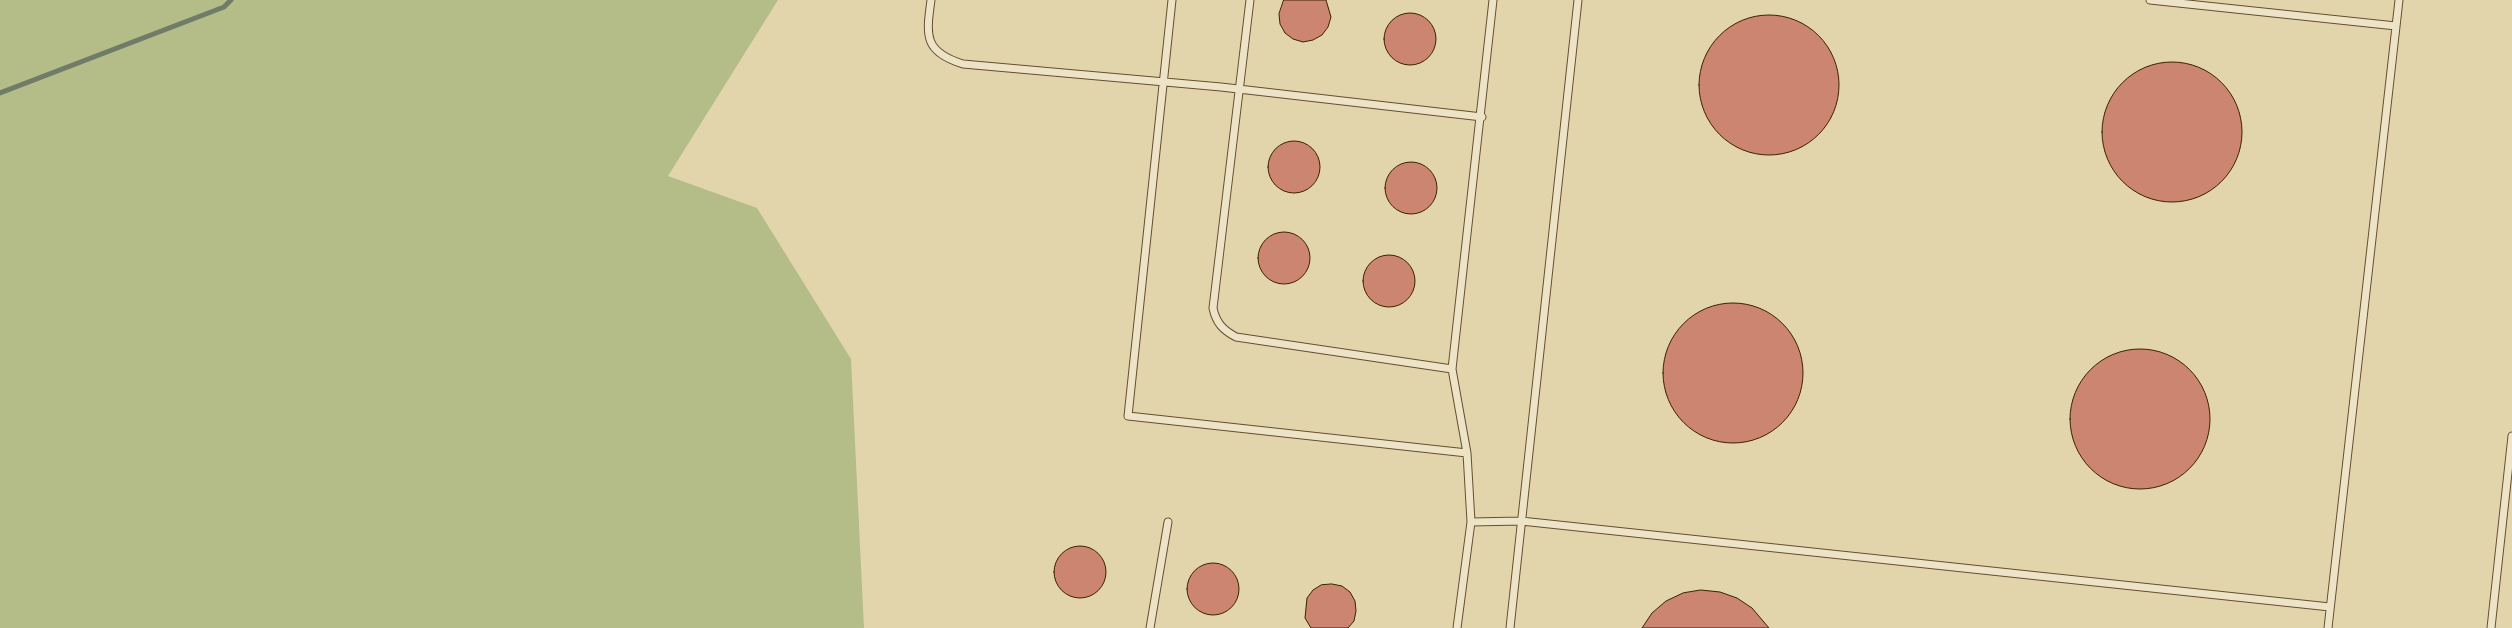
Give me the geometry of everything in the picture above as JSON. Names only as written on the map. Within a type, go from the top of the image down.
[{"type":"lane","points":[[931,0],[927,36],[935,50],[948,60],[963,64],[1222,87],[1482,117]]},
{"type":"lane","points":[[1172,0],[1128,416],[1467,453]]},
{"type":"lane","points":[[1250,0],[1213,308],[1215,319],[1224,330],[1236,337],[1452,369]]},
{"type":"lane","points":[[1457,628],[1471,522],[1467,453],[1452,369],[1482,117],[1493,0]]},
{"type":"lane","points":[[1510,628],[1578,0]]},
{"type":"lane","points":[[2150,0],[2396,26]]},
{"type":"lane","points":[[2328,628],[2399,0]]},
{"type":"lane","points":[[2491,628],[2512,436]]},
{"type":"lane","points":[[2503,518],[2512,519]]},
{"type":"lane","points":[[1471,522],[1521,520],[2330,607]]},
{"type":"lane","points":[[1150,628],[1168,522]]},
{"type":"green space","points":[[0,0],[778,0],[668,176],[757,208],[851,359],[864,628],[0,628]]},
{"type":"building","points":[[1284,0],[1326,0],[1331,17],[1328,27],[1322,35],[1313,40],[1303,42],[1293,39],[1285,33],[1280,24],[1279,14]]},
{"type":"building","points":[[1410,13],[1424,17],[1432,25],[1436,39],[1432,53],[1424,61],[1410,65],[1396,61],[1388,53],[1384,39],[1388,25],[1396,17]]},
{"type":"building","points":[[1769,15],[1783,16],[1796,20],[1808,26],[1819,35],[1828,46],[1834,58],[1838,71],[1838,99],[1834,112],[1828,124],[1819,135],[1808,144],[1796,150],[1783,154],[1769,155],[1755,154],[1742,150],[1730,144],[1719,135],[1710,124],[1704,112],[1700,99],[1699,85],[1700,71],[1704,58],[1710,46],[1719,35],[1730,26],[1742,20],[1755,16]]},
{"type":"building","points":[[2172,62],[2186,63],[2199,67],[2211,73],[2222,82],[2231,93],[2237,105],[2241,118],[2241,146],[2237,159],[2231,171],[2222,182],[2211,191],[2199,197],[2186,201],[2172,202],[2158,201],[2145,197],[2133,191],[2122,182],[2113,171],[2107,159],[2103,146],[2102,132],[2103,118],[2107,105],[2113,93],[2122,82],[2133,73],[2145,67],[2158,63]]},
{"type":"building","points":[[1294,141],[1308,145],[1316,153],[1320,167],[1316,181],[1308,189],[1294,193],[1280,189],[1272,181],[1268,167],[1272,153],[1280,145]]},
{"type":"building","points":[[1411,162],[1425,166],[1433,174],[1437,188],[1433,202],[1425,210],[1411,214],[1397,210],[1389,202],[1385,188],[1389,174],[1397,166]]},
{"type":"building","points":[[1284,232],[1298,236],[1306,244],[1310,258],[1306,272],[1298,280],[1284,284],[1270,280],[1262,272],[1258,258],[1262,244],[1270,236]]},
{"type":"building","points":[[1389,255],[1403,259],[1411,267],[1415,281],[1411,295],[1403,303],[1389,307],[1375,303],[1367,295],[1363,281],[1367,267],[1375,259]]},
{"type":"building","points":[[1733,303],[1747,304],[1760,308],[1772,314],[1783,323],[1792,334],[1798,346],[1802,359],[1802,387],[1798,400],[1792,412],[1783,423],[1772,432],[1760,438],[1747,442],[1733,443],[1719,442],[1706,438],[1694,432],[1683,423],[1674,412],[1668,400],[1664,387],[1663,373],[1664,359],[1668,346],[1674,334],[1683,323],[1694,314],[1706,308],[1719,304]]},
{"type":"building","points":[[2140,349],[2154,350],[2167,354],[2179,360],[2190,369],[2199,380],[2205,392],[2209,405],[2209,433],[2205,446],[2199,458],[2190,469],[2179,478],[2167,484],[2154,488],[2140,489],[2126,488],[2113,484],[2101,478],[2090,469],[2081,458],[2075,446],[2071,433],[2070,419],[2071,405],[2075,392],[2081,380],[2090,369],[2101,360],[2113,354],[2126,350]]},
{"type":"building","points":[[1080,546],[1094,550],[1102,558],[1106,572],[1102,586],[1094,594],[1080,598],[1066,594],[1058,586],[1054,572],[1058,558],[1066,550]]},
{"type":"building","points":[[1213,563],[1227,567],[1235,575],[1239,589],[1235,603],[1227,611],[1213,615],[1199,611],[1191,603],[1187,589],[1191,575],[1199,567]]},
{"type":"building","points":[[1332,584],[1342,586],[1350,592],[1355,601],[1354,621],[1348,628],[1311,628],[1305,618],[1307,598],[1313,590],[1321,585]]},
{"type":"building","points":[[1701,590],[1720,592],[1737,598],[1752,608],[1769,628],[1642,628],[1652,613],[1666,601],[1683,593]]},
{"type":"waterway","points":[[0,93],[224,7],[231,0]]}]
